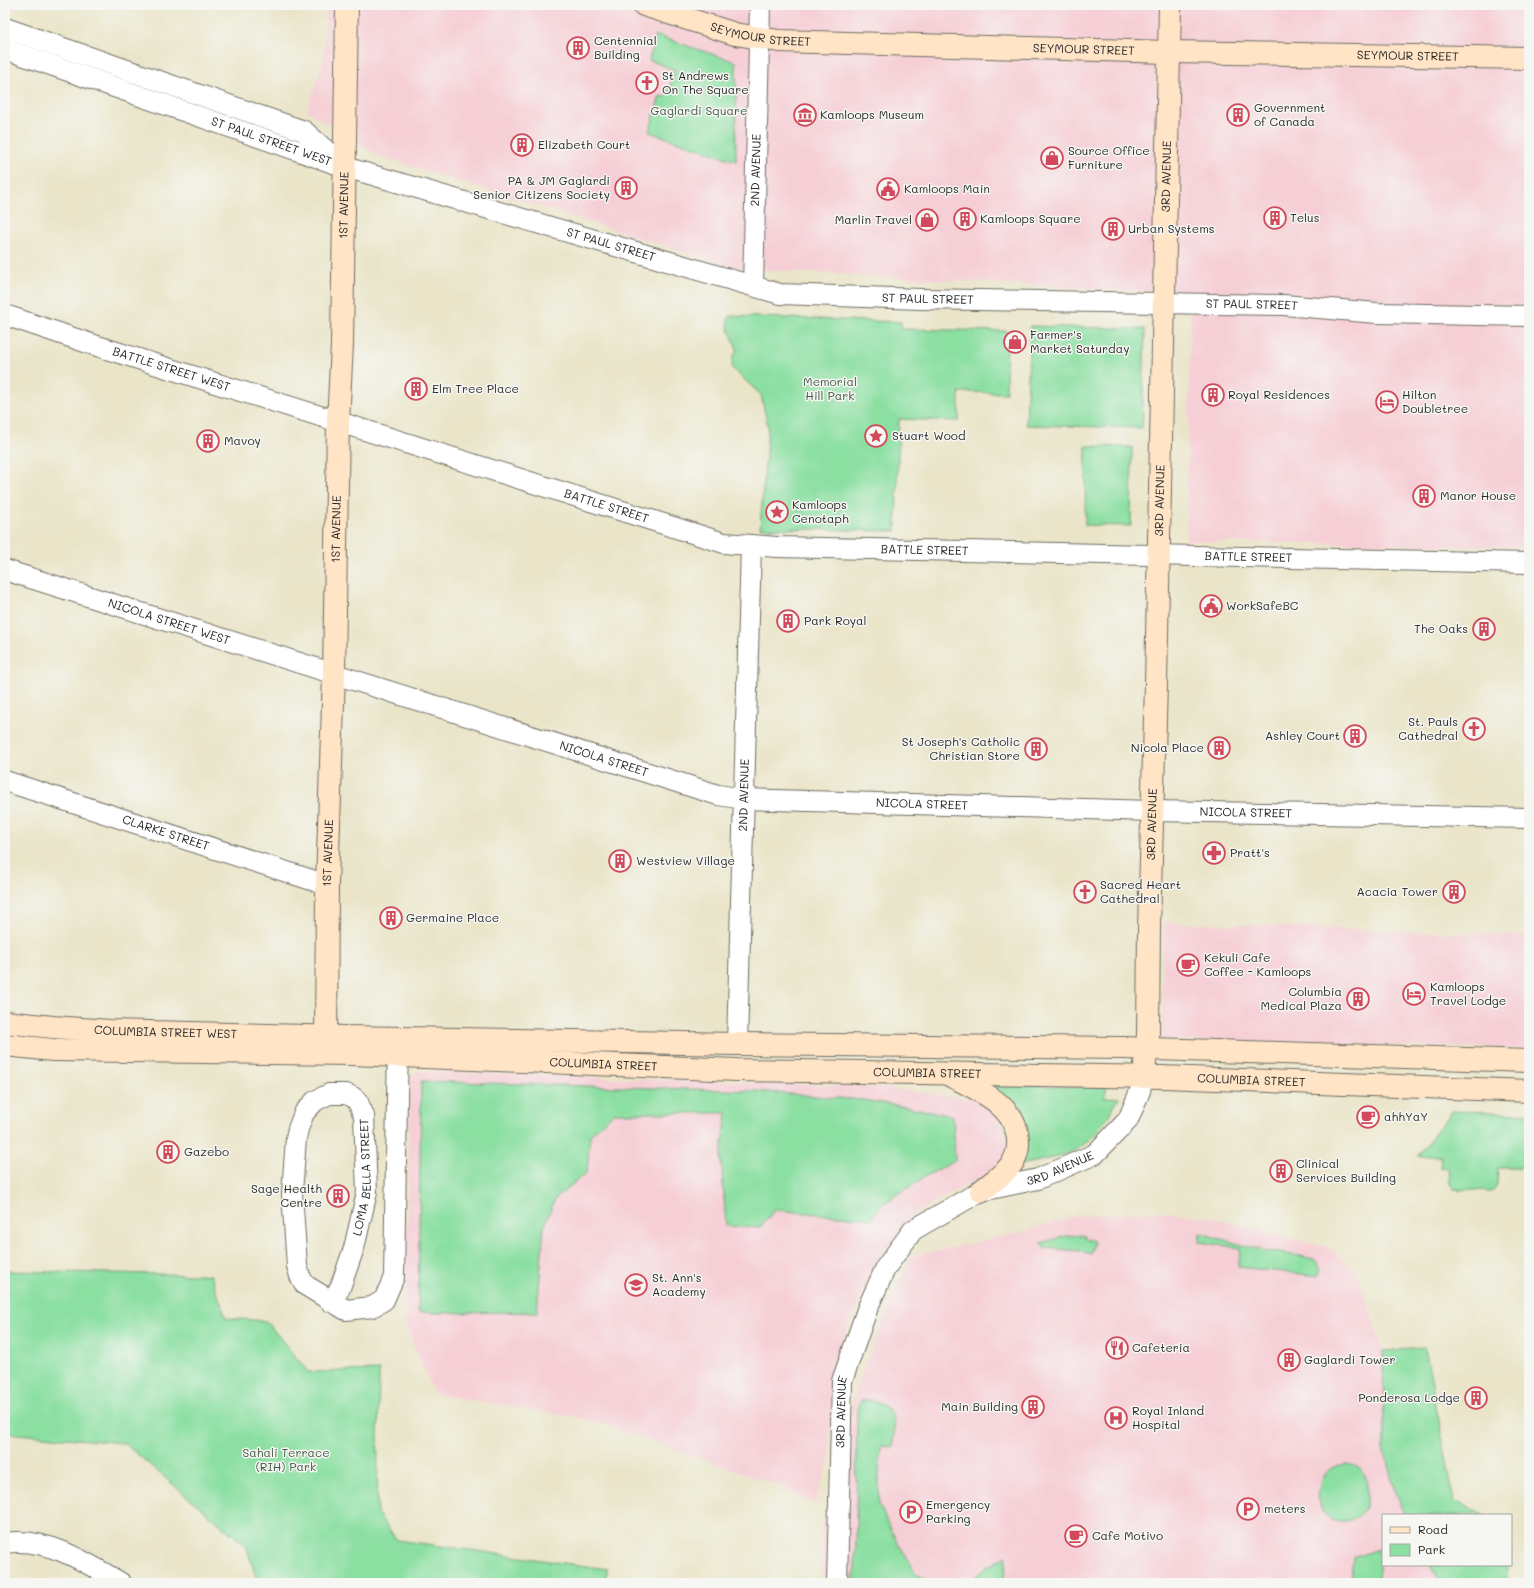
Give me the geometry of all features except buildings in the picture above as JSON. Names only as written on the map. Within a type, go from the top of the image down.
[{"type":"main road","name":"1ST AVENUE","points":[[326,1045],[327,885],[334,674],[338,422],[342,344],[347,5]]},
{"type":"main road","name":"SEYMOUR STREET","points":[[644,5],[735,34],[779,41],[1169,52],[1529,58]]},
{"type":"main road","name":"3RD AVENUE","points":[[1143,1077],[1148,1034],[1170,5]]},
{"type":"main road","name":"COLUMBIA STREET WEST","points":[[5,1022],[53,1028],[326,1045]]},
{"type":"main road","name":"COLUMBIA STREET","points":[[326,1045],[398,1047],[737,1044],[1147,1049],[1529,1061]]},
{"type":"main road","name":"COLUMBIA STREET WEST","points":[[5,1046],[53,1050],[326,1045]]},
{"type":"main road","name":"COLUMBIA STREET","points":[[398,1047],[620,1067],[1143,1077],[1529,1091]]},
{"type":"main road","points":[[946,1074],[983,1092],[1000,1104],[1012,1122],[1018,1135],[1018,1149],[1012,1164],[981,1191]]},
{"type":"street","name":"2ND AVENUE","points":[[753,286],[760,5]]},
{"type":"street","name":"ST PAUL STREET WEST","points":[[5,28],[304,131],[345,167]]},
{"type":"street","name":"ST PAUL STREET WEST","points":[[5,49],[345,167]]},
{"type":"street","name":"ST PAUL STREET","points":[[345,167],[780,294],[928,300],[1284,305],[1378,313],[1529,316]]},
{"type":"street","name":"BATTLE STREET WEST","points":[[5,315],[91,344],[338,422]]},
{"type":"street","name":"BATTLE STREET","points":[[338,422],[724,543],[751,546],[1529,563]]},
{"type":"street","name":"2ND AVENUE","points":[[737,1044],[751,546]]},
{"type":"street","name":"NICOLA STREET WEST","points":[[5,570],[334,674]]},
{"type":"street","name":"NICOLA STREET","points":[[334,674],[718,795],[744,799],[1152,811],[1529,818]]},
{"type":"street","name":"CLARKE STREET","points":[[5,781],[327,885]]},
{"type":"street","name":"LOMA BELLA STREET","points":[[331,1302],[340,1288],[354,1248],[367,1192],[364,1116],[359,1104],[355,1099],[348,1095],[329,1094],[319,1098],[311,1104],[304,1114],[296,1138],[292,1193],[297,1266],[300,1276],[305,1285],[331,1302],[346,1310],[372,1307],[384,1300],[394,1277],[398,1047]]},
{"type":"street","name":"3RD AVENUE","points":[[837,1583],[842,1381],[868,1307],[886,1267],[913,1230],[981,1191],[1038,1179],[1095,1154],[1128,1120],[1140,1091],[1143,1077]]},
{"type":"street","points":[[5,1543],[26,1542],[52,1548],[86,1563],[121,1583]]},
{"type":"shaded area","points":[[326,5],[1529,5],[1529,547],[1186,541],[1191,294],[746,269],[723,264],[376,155],[307,111],[324,58]]},
{"type":"shaded area","points":[[1162,922],[1529,936],[1529,1049],[1162,1040]]},
{"type":"shaded area","name":"St. Ann's Academy","points":[[418,1071],[876,1087],[983,1100],[1001,1119],[1011,1142],[1005,1159],[987,1174],[915,1213],[872,1268],[840,1348],[832,1416],[829,1463],[814,1504],[785,1488],[600,1423],[575,1417],[434,1394],[405,1323],[410,1078]]},
{"type":"shaded area","name":"Royal Inland Hospital","points":[[1156,1211],[1215,1218],[1277,1236],[1328,1247],[1357,1272],[1383,1351],[1384,1449],[1395,1491],[1406,1514],[1382,1514],[1382,1566],[1432,1566],[1441,1583],[823,1583],[822,1528],[856,1387],[910,1257],[1026,1231],[1076,1216]]},
{"type":"green space","name":"Gaglardi Square","points":[[655,35],[736,62],[736,161],[649,132],[660,96],[666,97],[675,70],[649,60]]},
{"type":"green space","name":"Memorial Hill Park","points":[[730,316],[901,322],[901,329],[1007,331],[1006,393],[959,392],[959,421],[899,419],[896,531],[760,528],[768,427],[761,395],[732,368],[733,357],[737,350],[728,324]]},
{"type":"green space","points":[[1030,326],[1145,329],[1142,428],[1026,425]]},
{"type":"green space","points":[[1086,446],[1132,447],[1131,526],[1085,525]]},
{"type":"green space","points":[[421,1081],[755,1091],[863,1100],[953,1116],[955,1161],[926,1176],[883,1204],[871,1219],[775,1210],[759,1228],[726,1226],[721,1157],[727,1113],[614,1113],[590,1135],[587,1172],[555,1199],[544,1227],[537,1312],[418,1312]]},
{"type":"green space","points":[[993,1085],[1107,1087],[1104,1098],[1119,1097],[1100,1128],[1080,1147],[1061,1156],[1021,1165],[991,1090]]},
{"type":"green space","points":[[1452,1111],[1529,1113],[1529,1161],[1520,1168],[1498,1168],[1497,1185],[1492,1191],[1454,1189],[1450,1184],[1449,1169],[1440,1168],[1441,1156],[1418,1156]]},
{"type":"green space","points":[[1200,1233],[1264,1251],[1314,1259],[1321,1268],[1318,1276],[1239,1267],[1240,1248],[1199,1242]]},
{"type":"green space","points":[[1085,1235],[1085,1238],[1094,1241],[1091,1254],[1080,1251],[1044,1248],[1041,1243],[1066,1236]]},
{"type":"green space","name":"Sahali Terrace (RIH) Park","points":[[5,1271],[211,1275],[226,1318],[266,1321],[308,1372],[379,1370],[377,1513],[397,1540],[607,1569],[607,1583],[258,1583],[246,1546],[124,1443],[5,1433]]},
{"type":"green space","points":[[1425,1348],[1454,1500],[1481,1514],[1406,1514],[1395,1491],[1384,1449],[1383,1351]]},
{"type":"green space","points":[[869,1400],[881,1403],[891,1413],[894,1421],[893,1447],[881,1446],[879,1504],[890,1529],[917,1575],[932,1583],[856,1583],[854,1579],[856,1549],[857,1409],[861,1401]]},
{"type":"green space","points":[[1346,1464],[1353,1465],[1362,1470],[1367,1484],[1366,1501],[1364,1509],[1358,1516],[1351,1520],[1339,1521],[1326,1516],[1323,1513],[1318,1498],[1320,1485],[1325,1474],[1337,1466]]},
{"type":"green space","points":[[1378,1549],[1380,1583],[1351,1583],[1354,1558]]},
{"type":"green space","points":[[1007,1556],[1003,1583],[967,1583],[988,1567]]},
{"type":"green space","points":[[1432,1566],[1508,1567],[1507,1583],[1441,1583]]},
{"type":"place","name":"Centennial Building","points":[[578,48]]},
{"type":"place","name":"St Andrews On The Square","points":[[647,83]]},
{"type":"place","name":"Kamloops Museum","points":[[805,115]]},
{"type":"place","name":"Government of Canada","points":[[1238,115]]},
{"type":"place","name":"Elizabeth Court","points":[[522,145]]},
{"type":"place","name":"Source Office Furniture","points":[[1052,158]]},
{"type":"place","name":"PA & JM Gaglardi Senior Citizens Society","points":[[626,188]]},
{"type":"place","name":"Kamloops Main","points":[[888,189]]},
{"type":"place","name":"Telus","points":[[1275,218]]},
{"type":"place","name":"Kamloops Square","points":[[965,219]]},
{"type":"place","name":"Marlin Travel","points":[[927,220]]},
{"type":"place","name":"Urban Systems","points":[[1113,229]]},
{"type":"place","name":"Farmer's Market Saturday","points":[[1015,342]]},
{"type":"place","name":"Elm Tree Place","points":[[416,389]]},
{"type":"place","name":"Royal Residences","points":[[1213,395]]},
{"type":"place","name":"Hilton Doubletree","points":[[1387,402]]},
{"type":"place","name":"Stuart Wood","points":[[876,436]]},
{"type":"place","name":"Mavoy","points":[[208,441]]},
{"type":"place","name":"Manor House","points":[[1424,496]]},
{"type":"place","name":"Kamloops Cenotaph","points":[[777,512]]},
{"type":"place","name":"WorkSafeBC","points":[[1211,606]]},
{"type":"place","name":"Park Royal","points":[[788,621]]},
{"type":"place","name":"The Oaks","points":[[1484,629]]},
{"type":"place","name":"St. Pauls Cathedral","points":[[1474,729]]},
{"type":"place","name":"Ashley Court","points":[[1355,736]]},
{"type":"place","name":"Nicola Place","points":[[1219,748]]},
{"type":"place","name":"St Joseph's Catholic Christian Store","points":[[1036,749]]},
{"type":"place","name":"Pratt's","points":[[1214,853]]},
{"type":"place","name":"Westview Village","points":[[620,861]]},
{"type":"place","name":"Sacred Heart Cathedral","points":[[1085,892]]},
{"type":"place","name":"Acacia Tower","points":[[1454,892]]},
{"type":"place","name":"Germaine Place","points":[[391,918]]},
{"type":"place","name":"Kekuli Cafe Coffee - Kamloops","points":[[1188,965]]},
{"type":"place","name":"Kamloops Travel Lodge","points":[[1414,994]]},
{"type":"place","name":"Columbia Medical Plaza","points":[[1358,999]]},
{"type":"place","name":"ahhYaY","points":[[1368,1117]]},
{"type":"place","name":"Gazebo","points":[[168,1152]]},
{"type":"place","name":"Clinical Services Building","points":[[1281,1171]]},
{"type":"place","name":"Sage Health Centre","points":[[338,1196]]},
{"type":"place","name":"St. Ann's Academy","points":[[636,1285]]},
{"type":"place","name":"Cafeteria","points":[[1117,1348]]},
{"type":"place","name":"Gaglardi Tower","points":[[1289,1360]]},
{"type":"place","name":"Ponderosa Lodge","points":[[1476,1398]]},
{"type":"place","name":"Main Building","points":[[1033,1407]]},
{"type":"place","name":"Royal Inland Hospital","points":[[1116,1418]]},
{"type":"place","name":"meters","points":[[1248,1509]]},
{"type":"place","name":"Emergency Parking","points":[[911,1512]]},
{"type":"place","name":"Cafe Motivo","points":[[1076,1536]]}]
